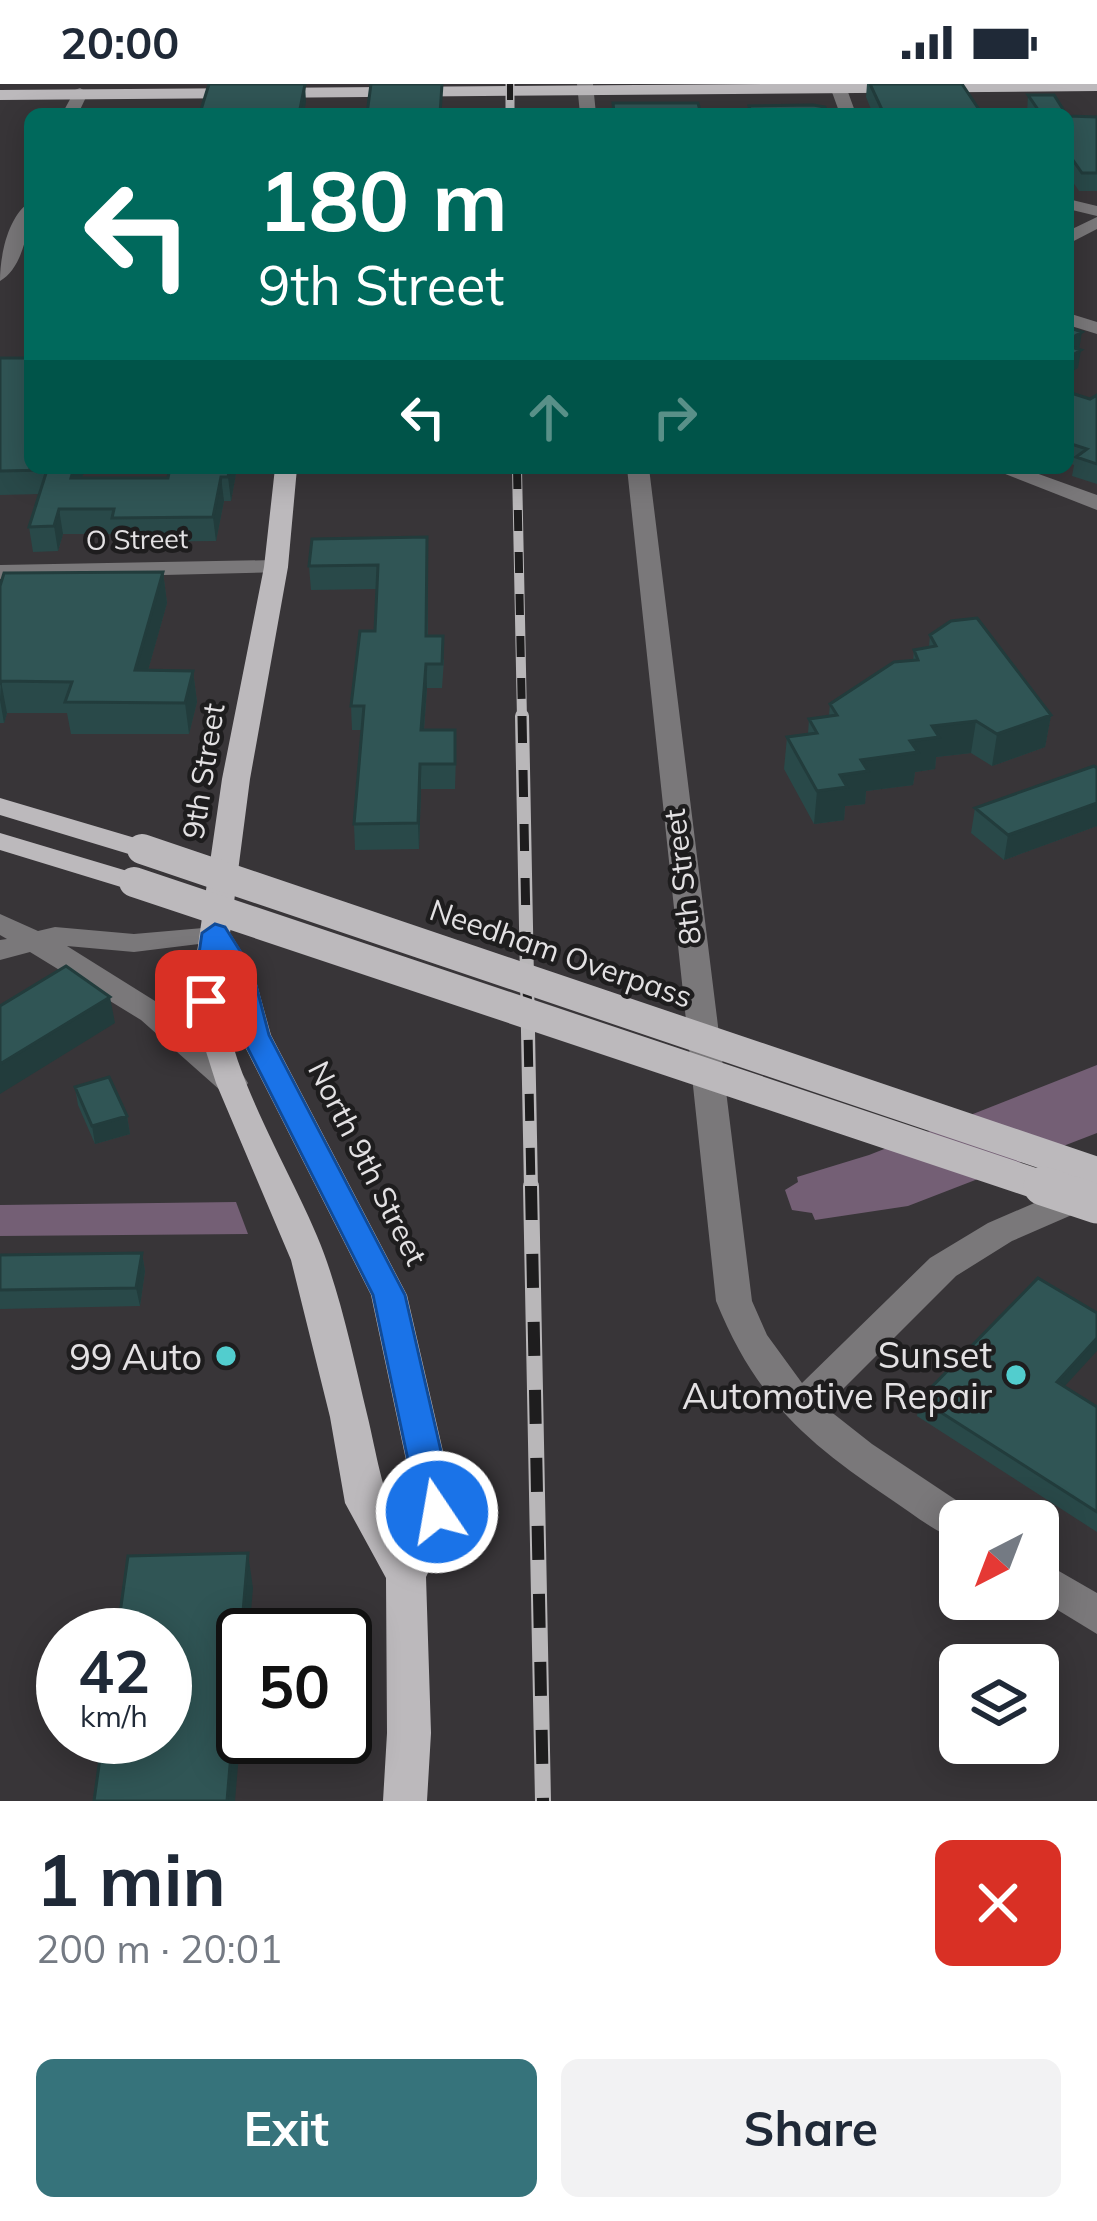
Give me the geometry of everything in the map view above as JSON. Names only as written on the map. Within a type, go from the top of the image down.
[{"type":"main road","points":[[0,94],[339,87],[1094,88]]},
{"type":"main road","name":"9th Street","points":[[232,1083],[206,1001],[236,779],[276,567],[285,474]]},
{"type":"main road","name":"Needham Overpass","points":[[0,804],[1097,1172]]},
{"type":"main road","points":[[0,841],[1097,1204]]},
{"type":"main road","name":"North 9th Street","points":[[215,933],[238,970],[255,1035],[389,1295],[437,1512],[406,1577],[405,1801]]},
{"type":"main road","name":"North 9th Street","points":[[232,1083],[309,1260],[350,1418],[365,1503],[406,1577]]},
{"type":"street","points":[[73,108],[80,93]]},
{"type":"street","points":[[0,275],[24,222]]},
{"type":"street","name":"8th Street","points":[[644,474],[734,1301],[759,1360],[799,1409],[939,1509]]},
{"type":"street","points":[[1017,474],[1097,503]]},
{"type":"street","name":"O Street","points":[[0,572],[276,567]]},
{"type":"street","points":[[0,923],[174,1026],[232,1083]]},
{"type":"street","points":[[0,950],[56,936],[134,943],[215,933]]},
{"type":"street","points":[[799,1409],[943,1267],[1000,1232],[1097,1190]]},
{"type":"street","points":[[1059,1590],[1097,1616]]},
{"type":"shaded area","points":[[1097,1065],[1097,1133],[908,1206],[815,1220],[812,1213],[792,1210],[785,1190],[798,1182],[797,1177],[869,1155]]},
{"type":"shaded area","points":[[236,1202],[248,1234],[0,1236],[0,1205]]},
{"type":"building","points":[[209,84],[305,84],[300,108],[202,108]]},
{"type":"building","points":[[371,84],[442,84],[440,108],[368,108]]},
{"type":"building","points":[[870,84],[962,84],[978,108],[881,108]]},
{"type":"building","points":[[1028,95],[1054,95],[1062,108],[1037,108]]},
{"type":"building","points":[[613,103],[698,103],[699,108],[613,108]]},
{"type":"building","points":[[813,105],[825,108],[750,108]]},
{"type":"building","points":[[1074,116],[1097,117],[1097,173],[1082,173],[1074,162]]},
{"type":"building","points":[[0,358],[24,358],[24,470],[0,471]]},
{"type":"building","points":[[1074,394],[1090,399],[1097,395],[1097,464],[1076,457],[1087,449],[1074,445]]},
{"type":"building","points":[[46,474],[168,478],[169,474],[229,474],[221,477],[213,517],[112,518],[114,509],[59,509],[54,526],[29,527]]},
{"type":"building","points":[[427,537],[426,636],[443,636],[442,664],[426,664],[421,730],[455,730],[455,764],[420,764],[418,823],[354,824],[364,706],[351,706],[360,631],[375,631],[378,565],[309,566],[312,539]]},
{"type":"building","points":[[163,572],[135,670],[193,671],[185,703],[65,702],[72,682],[1,681],[0,685],[4,573]]},
{"type":"building","points":[[977,618],[1051,715],[997,734],[976,721],[932,726],[939,737],[910,741],[918,752],[861,760],[868,771],[840,775],[847,787],[817,791],[787,737],[817,733],[809,719],[837,715],[830,704],[894,662],[918,660],[914,650],[936,646],[930,635],[951,621]]},
{"type":"building","points":[[1094,766],[1097,803],[1008,835],[975,808]]},
{"type":"building","points":[[66,966],[110,997],[0,1064],[0,1006]]},
{"type":"building","points":[[109,1077],[127,1116],[92,1126],[75,1087]]},
{"type":"building","points":[[142,1253],[136,1288],[0,1290],[0,1255]]},
{"type":"building","name":"Sunset Automotive Repair","points":[[1038,1278],[1097,1313],[1097,1338],[1057,1382],[1097,1407],[1097,1512],[920,1399]]},
{"type":"building","points":[[248,1553],[243,1608],[216,1608],[216,1764],[230,1764],[227,1801],[94,1801],[99,1764],[192,1764],[192,1608],[121,1608],[128,1556]]},
{"type":"railway","points":[[510,84],[510,108]]},
{"type":"railway","points":[[517,474],[522,719]]},
{"type":"railway","points":[[522,716],[531,1189]]},
{"type":"railway","points":[[531,1186],[543,1801]]},
{"type":"place","name":"99 Auto","points":[[226,1356]]},
{"type":"place","name":"Sunset Automotive Repair","points":[[1016,1375]]},
{"type":"route","points":[[206,1001],[215,933],[238,970],[255,1035],[389,1295],[437,1512]]}]
